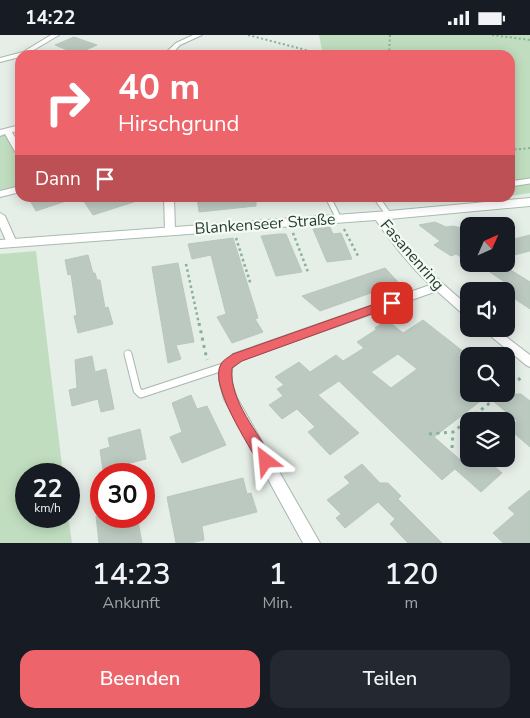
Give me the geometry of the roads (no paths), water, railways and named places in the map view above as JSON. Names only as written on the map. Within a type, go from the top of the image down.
[{"type":"main road","name":"Blankenseer Straße","points":[[6,243],[383,216],[501,202],[530,202]]},
{"type":"street","points":[[30,50],[56,35]]},
{"type":"street","points":[[172,50],[178,44],[198,35]]},
{"type":"street","points":[[0,60],[15,56]]},
{"type":"street","points":[[3,132],[15,147]]},
{"type":"street","points":[[0,194],[15,190]]},
{"type":"street","points":[[169,202],[170,231]]},
{"type":"street","points":[[0,216],[6,243]]},
{"type":"street","name":"Fasanenring","points":[[383,216],[386,229],[437,287],[460,306]]},
{"type":"street","points":[[312,543],[231,399],[225,380],[226,366],[237,357],[437,287]]},
{"type":"street","points":[[498,337],[530,362]]},
{"type":"lane","points":[[515,183],[530,181]]},
{"type":"lane","points":[[330,202],[339,219]]},
{"type":"lane","points":[[378,202],[383,216]]},
{"type":"lane","points":[[128,353],[137,390],[141,394],[226,366]]}]
